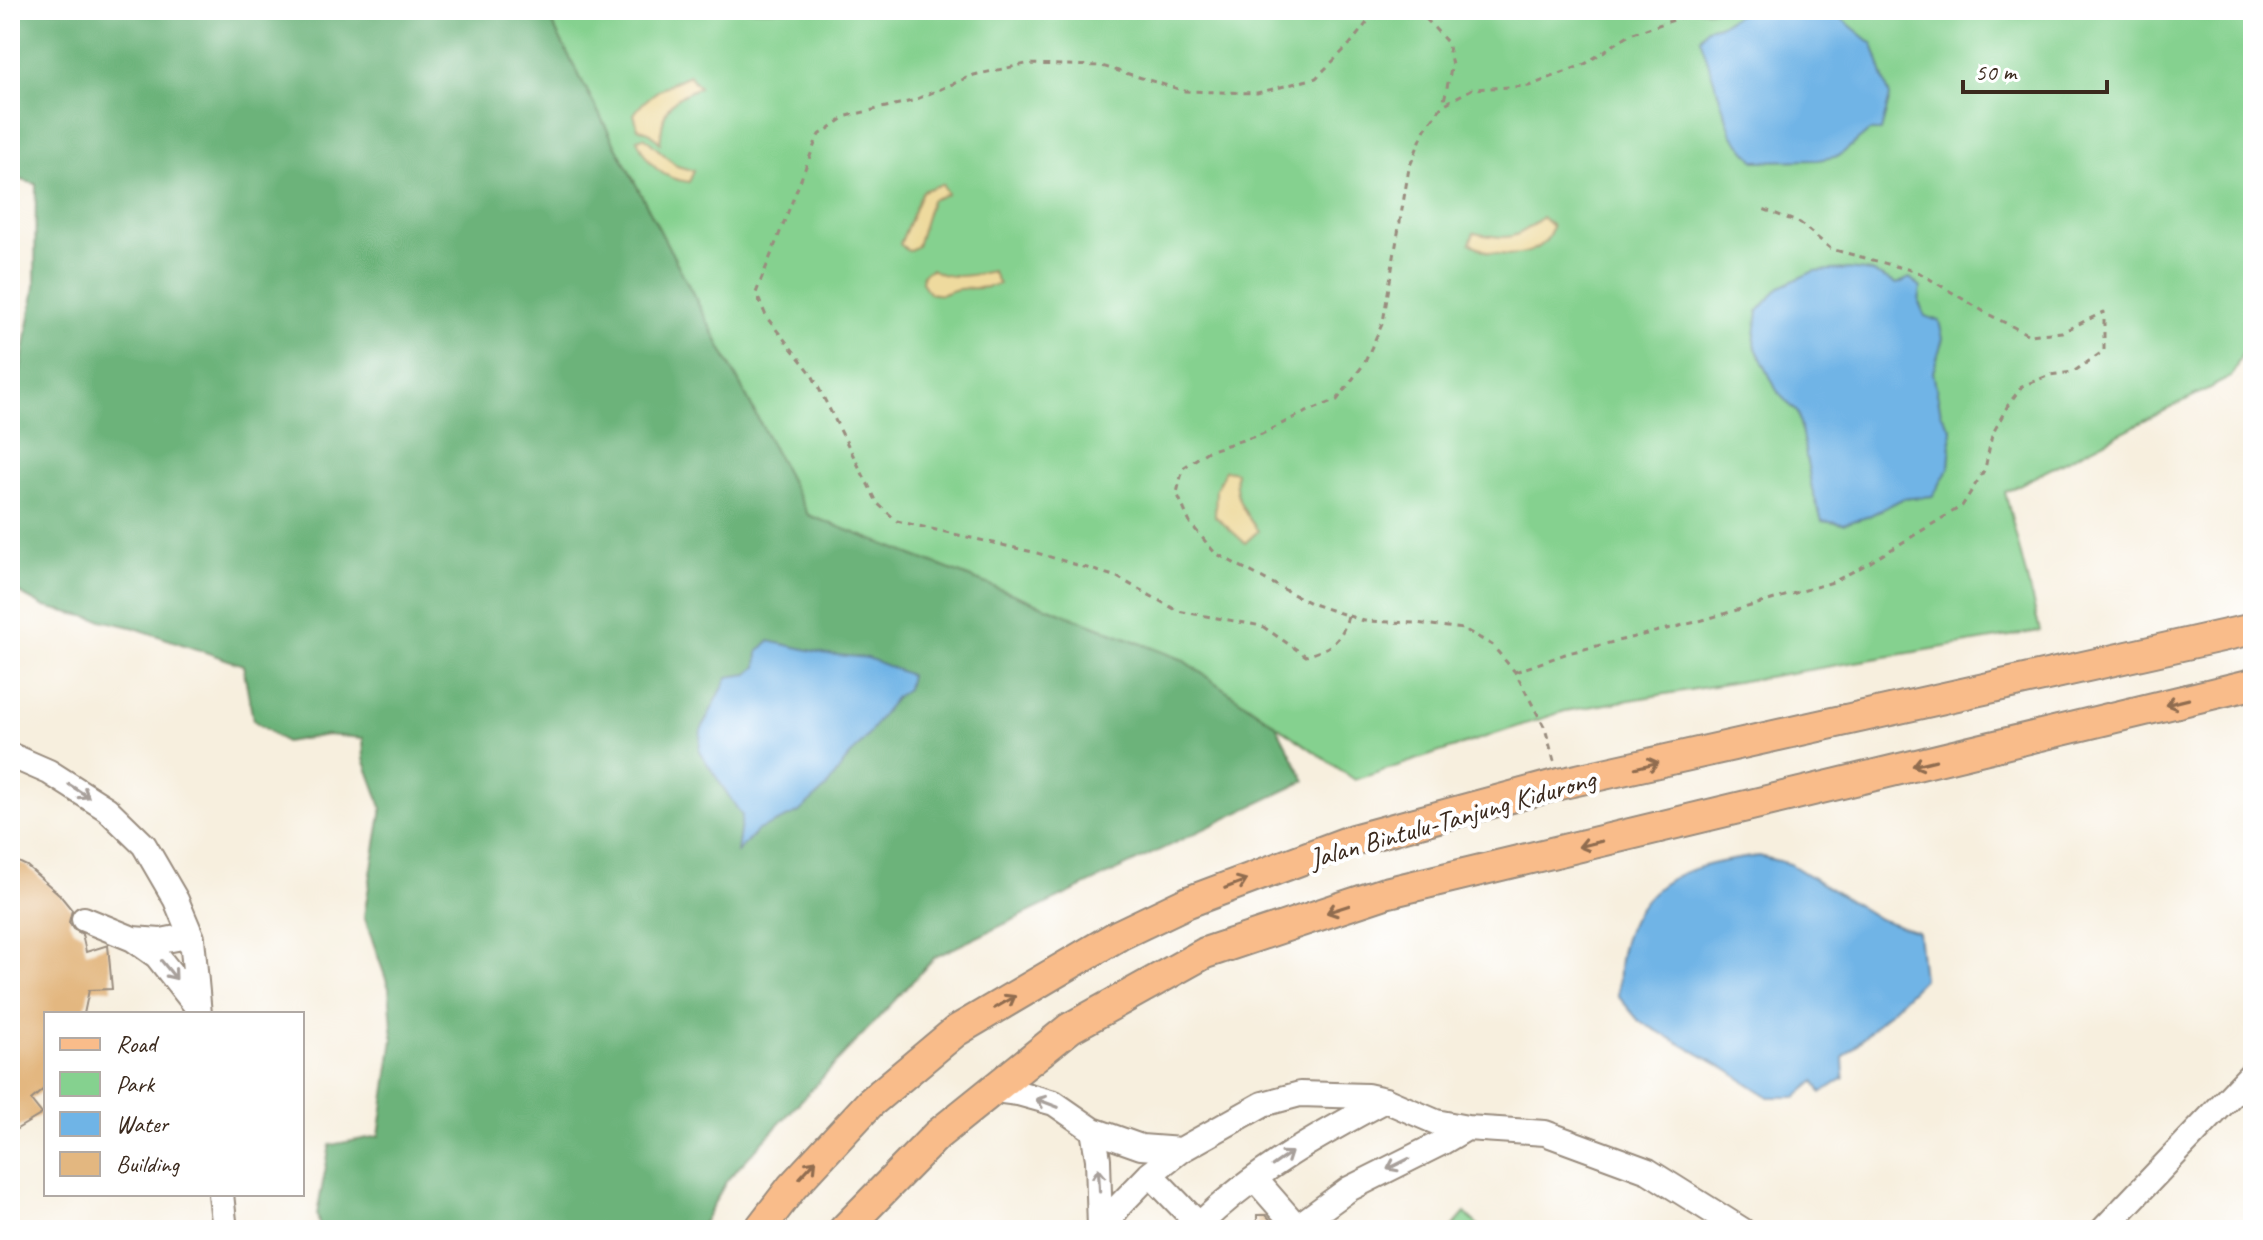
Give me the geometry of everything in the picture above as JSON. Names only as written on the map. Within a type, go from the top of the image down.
[{"type":"main road","name":"Jalan Bintulu-Tanjung Kidurong","points":[[759,1230],[792,1187],[870,1103],[956,1031],[1119,935],[1188,902],[1353,840],[1559,784],[2253,629]]},
{"type":"main road","name":"Jalan Bintulu-Tanjung Kidurong","points":[[844,1230],[937,1135],[1070,1028],[1205,953],[1385,893],[2253,684]]},
{"type":"street","points":[[10,755],[49,772],[107,809],[144,845],[176,900],[192,938],[199,1011]]},
{"type":"street","points":[[84,919],[133,939],[157,956],[199,1011]]},
{"type":"street","points":[[133,939],[161,941],[182,937]]},
{"type":"street","points":[[2103,1230],[2253,1072]]},
{"type":"street","points":[[995,1090],[1054,1103],[1093,1130],[1141,1147],[1181,1150]]},
{"type":"street","points":[[1101,1230],[1150,1174],[1181,1150],[1263,1104],[1300,1094],[1367,1096],[1385,1100],[1436,1122],[1467,1128],[1545,1133],[1648,1171],[1742,1230]]},
{"type":"street","points":[[1150,1174],[1202,1227],[1216,1209],[1309,1141],[1385,1100]]},
{"type":"street","points":[[1255,1179],[1298,1228],[1349,1189],[1467,1128]]},
{"type":"street","points":[[1093,1130],[1098,1159],[1101,1230]]},
{"type":"street","points":[[221,1196],[225,1230]]},
{"type":"path","points":[[1348,616],[1344,631],[1329,649],[1306,656],[1262,626],[1178,611],[1117,577],[1037,553],[897,521],[878,504],[811,373],[767,318],[756,293],[818,136],[847,116],[912,101],[974,75],[1026,64],[1102,66],[1185,91],[1257,93],[1316,78],[1350,44],[1377,10]]},
{"type":"path","points":[[1418,10],[1447,42],[1452,65],[1443,105],[1425,129],[1409,168],[1383,322],[1364,364],[1337,400],[1262,434],[1208,451],[1183,468],[1177,493],[1190,523],[1215,553],[1310,603],[1364,621],[1464,629],[1492,645],[1515,672],[1545,728],[1559,784]]},
{"type":"path","points":[[1443,105],[1472,89],[1529,86],[1585,64],[1630,34],[1705,10]]},
{"type":"path","points":[[1515,672],[1568,653],[1696,622],[1833,582],[1869,563],[1962,506],[1985,469],[1992,435],[2022,386],[2050,375],[2073,372],[2104,351],[2104,312],[2062,332],[2029,335],[1918,272],[1831,249],[1800,223],[1763,209]]},
{"type":"green space","points":[[10,10],[545,10],[808,515],[1181,659],[1276,725],[1305,781],[935,957],[727,1180],[699,1230],[320,1230],[317,1214],[330,1145],[379,1136],[393,1039],[389,988],[364,916],[382,808],[364,759],[363,738],[327,735],[285,742],[253,720],[243,665],[132,627],[45,607],[10,588],[10,393],[19,379],[35,287],[36,184],[10,177]]},
{"type":"green space","points":[[545,10],[2253,10],[2253,332],[2231,377],[2005,492],[2040,631],[1565,711],[1355,780],[1181,659],[808,515]]},
{"type":"green space","points":[[1465,1213],[1483,1230],[1450,1230]]},
{"type":"sand","points":[[689,75],[699,87],[669,107],[663,121],[660,143],[651,133],[638,128],[634,114],[658,91]]},
{"type":"sand","points":[[644,137],[677,166],[694,171],[689,182],[671,178],[657,169],[637,139]]},
{"type":"sand","points":[[942,184],[947,194],[931,200],[917,246],[908,251],[900,244],[922,191]]},
{"type":"sand","points":[[1542,217],[1552,226],[1549,236],[1536,249],[1528,252],[1498,254],[1470,243],[1474,233],[1511,236]]},
{"type":"sand","points":[[931,269],[953,276],[992,271],[999,284],[929,293],[922,282],[923,274]]},
{"type":"sand","points":[[1225,470],[1236,472],[1238,497],[1258,531],[1245,543],[1215,516],[1216,489]]},
{"type":"water","points":[[1747,10],[1831,10],[1873,44],[1890,97],[1881,131],[1869,131],[1839,156],[1818,160],[1755,161],[1732,134],[1700,38],[1707,28]]},
{"type":"water","points":[[1849,269],[1872,272],[1897,284],[1910,278],[1921,288],[1919,302],[1925,316],[1939,321],[1943,338],[1933,372],[1941,413],[1952,430],[1949,468],[1933,496],[1902,499],[1867,517],[1843,524],[1822,521],[1812,489],[1798,413],[1778,393],[1754,344],[1758,311],[1780,287],[1814,271]]},
{"type":"water","points":[[769,641],[827,654],[868,658],[910,675],[907,689],[883,713],[826,788],[798,813],[758,830],[737,852],[742,816],[699,751],[701,730],[728,677],[748,674],[757,667],[758,652]]},
{"type":"water","points":[[1759,856],[1790,864],[1879,919],[1918,932],[1923,979],[1843,1058],[1844,1078],[1821,1093],[1815,1081],[1796,1097],[1769,1097],[1723,1067],[1639,1021],[1618,996],[1620,958],[1629,927],[1654,891],[1690,870]]},
{"type":"building","points":[[10,858],[27,866],[72,910],[69,922],[73,929],[82,934],[86,952],[108,945],[112,989],[89,990],[84,1012],[44,1012],[44,1089],[31,1100],[42,1114],[10,1133]]},
{"type":"building","points":[[1257,1215],[1266,1215],[1276,1230],[1257,1230]]}]
